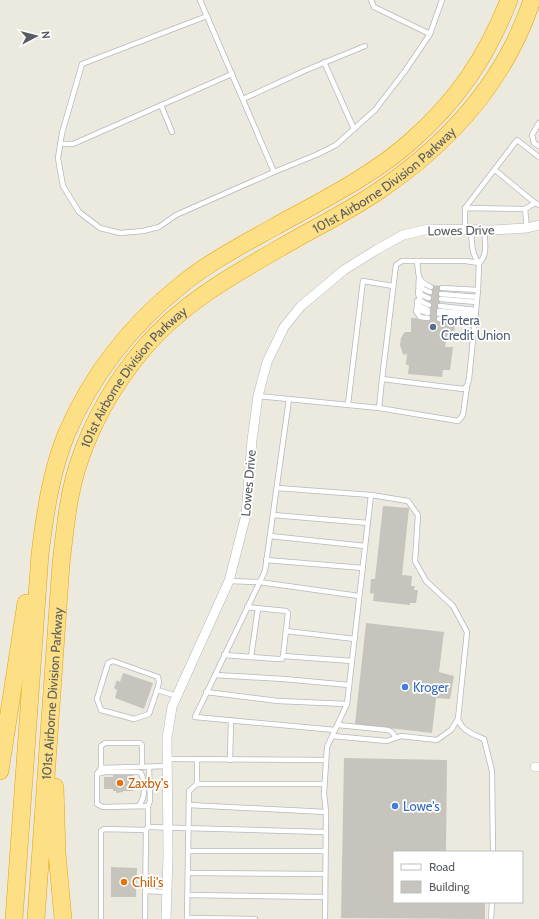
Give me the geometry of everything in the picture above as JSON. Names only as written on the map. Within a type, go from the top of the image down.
[{"type":"highway","name":"101st Airborne Division Parkway","points":[[14,919],[40,554],[45,515],[57,462],[74,417],[102,369],[120,345],[142,320],[181,285],[231,251],[350,184],[409,143],[450,102],[468,80],[499,25],[509,0]]},
{"type":"highway","name":"101st Airborne Division Parkway","points":[[36,919],[58,603],[65,529],[78,463],[100,414],[119,380],[145,347],[174,317],[204,293],[233,274],[376,193],[402,174],[458,125],[491,82],[507,56],[532,0]]},
{"type":"highway","points":[[0,771],[30,574],[45,515]]},
{"type":"highway","points":[[58,603],[55,823],[63,919]]},
{"type":"street","name":"Lowes Drive","points":[[166,919],[168,827],[167,738],[172,707],[229,581],[246,515],[252,440],[258,396],[267,362],[284,327],[301,306],[344,270],[403,235],[430,229],[484,230],[527,228],[539,225]]},
{"type":"lane","points":[[200,0],[274,172]]},
{"type":"lane","points":[[371,0],[374,7],[430,34]]},
{"type":"lane","points":[[207,16],[82,64],[62,133],[58,158],[63,186],[79,212],[100,228],[120,233],[142,231],[159,227],[176,215],[316,155],[336,144],[375,110],[405,71],[430,34],[442,0]]},
{"type":"lane","points":[[243,99],[324,62],[365,46]]},
{"type":"lane","points":[[324,62],[354,129]]},
{"type":"lane","points":[[60,144],[73,144],[232,74]]},
{"type":"lane","points":[[161,105],[172,132]]},
{"type":"lane","points":[[539,123],[532,135],[534,143],[539,146]]},
{"type":"lane","points":[[258,396],[348,404],[458,420],[463,415],[467,386],[470,380],[479,263],[473,252],[465,208],[517,140],[539,157]]},
{"type":"lane","points":[[465,208],[525,209],[537,204],[495,170]]},
{"type":"lane","points":[[525,209],[527,228]]},
{"type":"lane","points":[[479,263],[483,260],[484,256],[484,230]]},
{"type":"lane","points":[[379,408],[396,265],[402,261],[466,261],[479,263]]},
{"type":"lane","points":[[418,261],[419,278],[417,307],[419,310],[428,311],[418,298]]},
{"type":"lane","points":[[419,278],[422,284],[430,290]]},
{"type":"lane","points":[[348,404],[363,281],[393,286]]},
{"type":"lane","points":[[418,287],[423,297],[430,298]]},
{"type":"lane","points":[[477,299],[442,291],[478,290]]},
{"type":"lane","points":[[441,299],[477,299]]},
{"type":"lane","points":[[476,316],[439,313],[476,316]]},
{"type":"lane","points":[[382,379],[463,389],[467,386]]},
{"type":"lane","points":[[289,399],[264,571],[195,717],[335,730]]},
{"type":"lane","points":[[277,488],[371,495],[408,501],[418,515],[415,561],[426,582],[453,606],[467,632],[458,719],[451,730],[437,740],[399,737],[387,741],[332,736]]},
{"type":"lane","points":[[325,919],[326,812],[324,784],[327,747],[347,704],[371,495]]},
{"type":"lane","points":[[273,515],[368,523]]},
{"type":"lane","points":[[270,536],[365,546]]},
{"type":"lane","points":[[266,560],[362,568]]},
{"type":"lane","points":[[229,581],[259,582],[359,596]]},
{"type":"lane","points":[[247,607],[286,611],[288,613],[283,656]]},
{"type":"lane","points":[[251,657],[258,608]]},
{"type":"lane","points":[[286,631],[354,639]]},
{"type":"lane","points":[[224,655],[278,659],[282,659],[283,656],[352,661]]},
{"type":"lane","points":[[113,662],[158,677],[159,682],[157,690],[149,714],[134,719],[101,710],[97,699],[108,663],[113,662]]},
{"type":"lane","points":[[215,675],[349,685]]},
{"type":"lane","points":[[157,690],[177,696]]},
{"type":"lane","points":[[206,692],[278,701],[347,704]]},
{"type":"lane","points":[[458,719],[466,732],[484,739],[492,771],[493,851]]},
{"type":"lane","points":[[230,760],[231,720]]},
{"type":"lane","points":[[338,725],[388,730],[399,737]]},
{"type":"lane","points":[[142,767],[142,745],[140,743],[105,743],[101,746],[101,768],[97,774],[98,804],[103,807],[148,806]]},
{"type":"lane","points":[[197,759],[197,784],[190,791],[189,805],[187,919],[255,919]]},
{"type":"lane","points":[[101,768],[150,767],[197,759],[326,760]]},
{"type":"lane","points":[[146,919],[147,828],[148,806],[150,801],[150,767]]},
{"type":"lane","points":[[97,774],[105,772],[141,773],[144,788],[143,798],[139,806]]},
{"type":"lane","points":[[197,784],[324,784]]},
{"type":"lane","points":[[189,805],[326,812]]},
{"type":"lane","points":[[101,919],[101,832],[104,829],[168,827],[326,832]]},
{"type":"lane","points":[[188,851],[325,851]]},
{"type":"lane","points":[[188,873],[325,874]]},
{"type":"lane","points":[[146,891],[167,892]]},
{"type":"lane","points":[[188,895],[325,897]]},
{"type":"lane","points":[[491,919],[492,903]]},
{"type":"building","name":"Fortera Credit Union","points":[[431,285],[442,286],[438,321],[455,323],[454,336],[447,335],[445,347],[453,347],[450,370],[443,370],[442,377],[408,374],[409,365],[406,365],[407,353],[405,355],[403,354],[400,345],[401,338],[404,333],[411,332],[411,318],[427,319]]},
{"type":"building","points":[[383,506],[409,508],[402,575],[412,576],[411,586],[415,586],[414,590],[418,590],[416,603],[410,603],[410,605],[373,601],[374,594],[370,593],[371,579],[375,579]]},
{"type":"building","name":"Kroger","points":[[366,623],[444,632],[439,672],[454,676],[450,699],[436,698],[432,733],[355,724]]},
{"type":"building","points":[[123,673],[153,683],[144,709],[115,698],[117,690],[114,688],[117,680],[120,682]]},
{"type":"building","name":"Lowe's","points":[[344,758],[447,760],[446,851],[393,851],[393,903],[485,903],[485,919],[341,918]]},
{"type":"building","name":"Zaxby's","points":[[117,773],[123,773],[123,775],[133,774],[133,776],[136,776],[136,789],[133,789],[133,791],[116,793],[113,789],[104,789],[104,777],[113,777],[113,775],[117,775]]},
{"type":"building","name":"Chili's","points":[[111,867],[137,868],[136,897],[111,897]]},
{"type":"place","name":"Fortera Credit Union","points":[[433,327]]},
{"type":"place","name":"Kroger","points":[[405,687]]},
{"type":"place","name":"Zaxby's","points":[[120,783]]},
{"type":"place","name":"Lowe's","points":[[395,806]]},
{"type":"place","name":"Chili's","points":[[124,882]]}]
